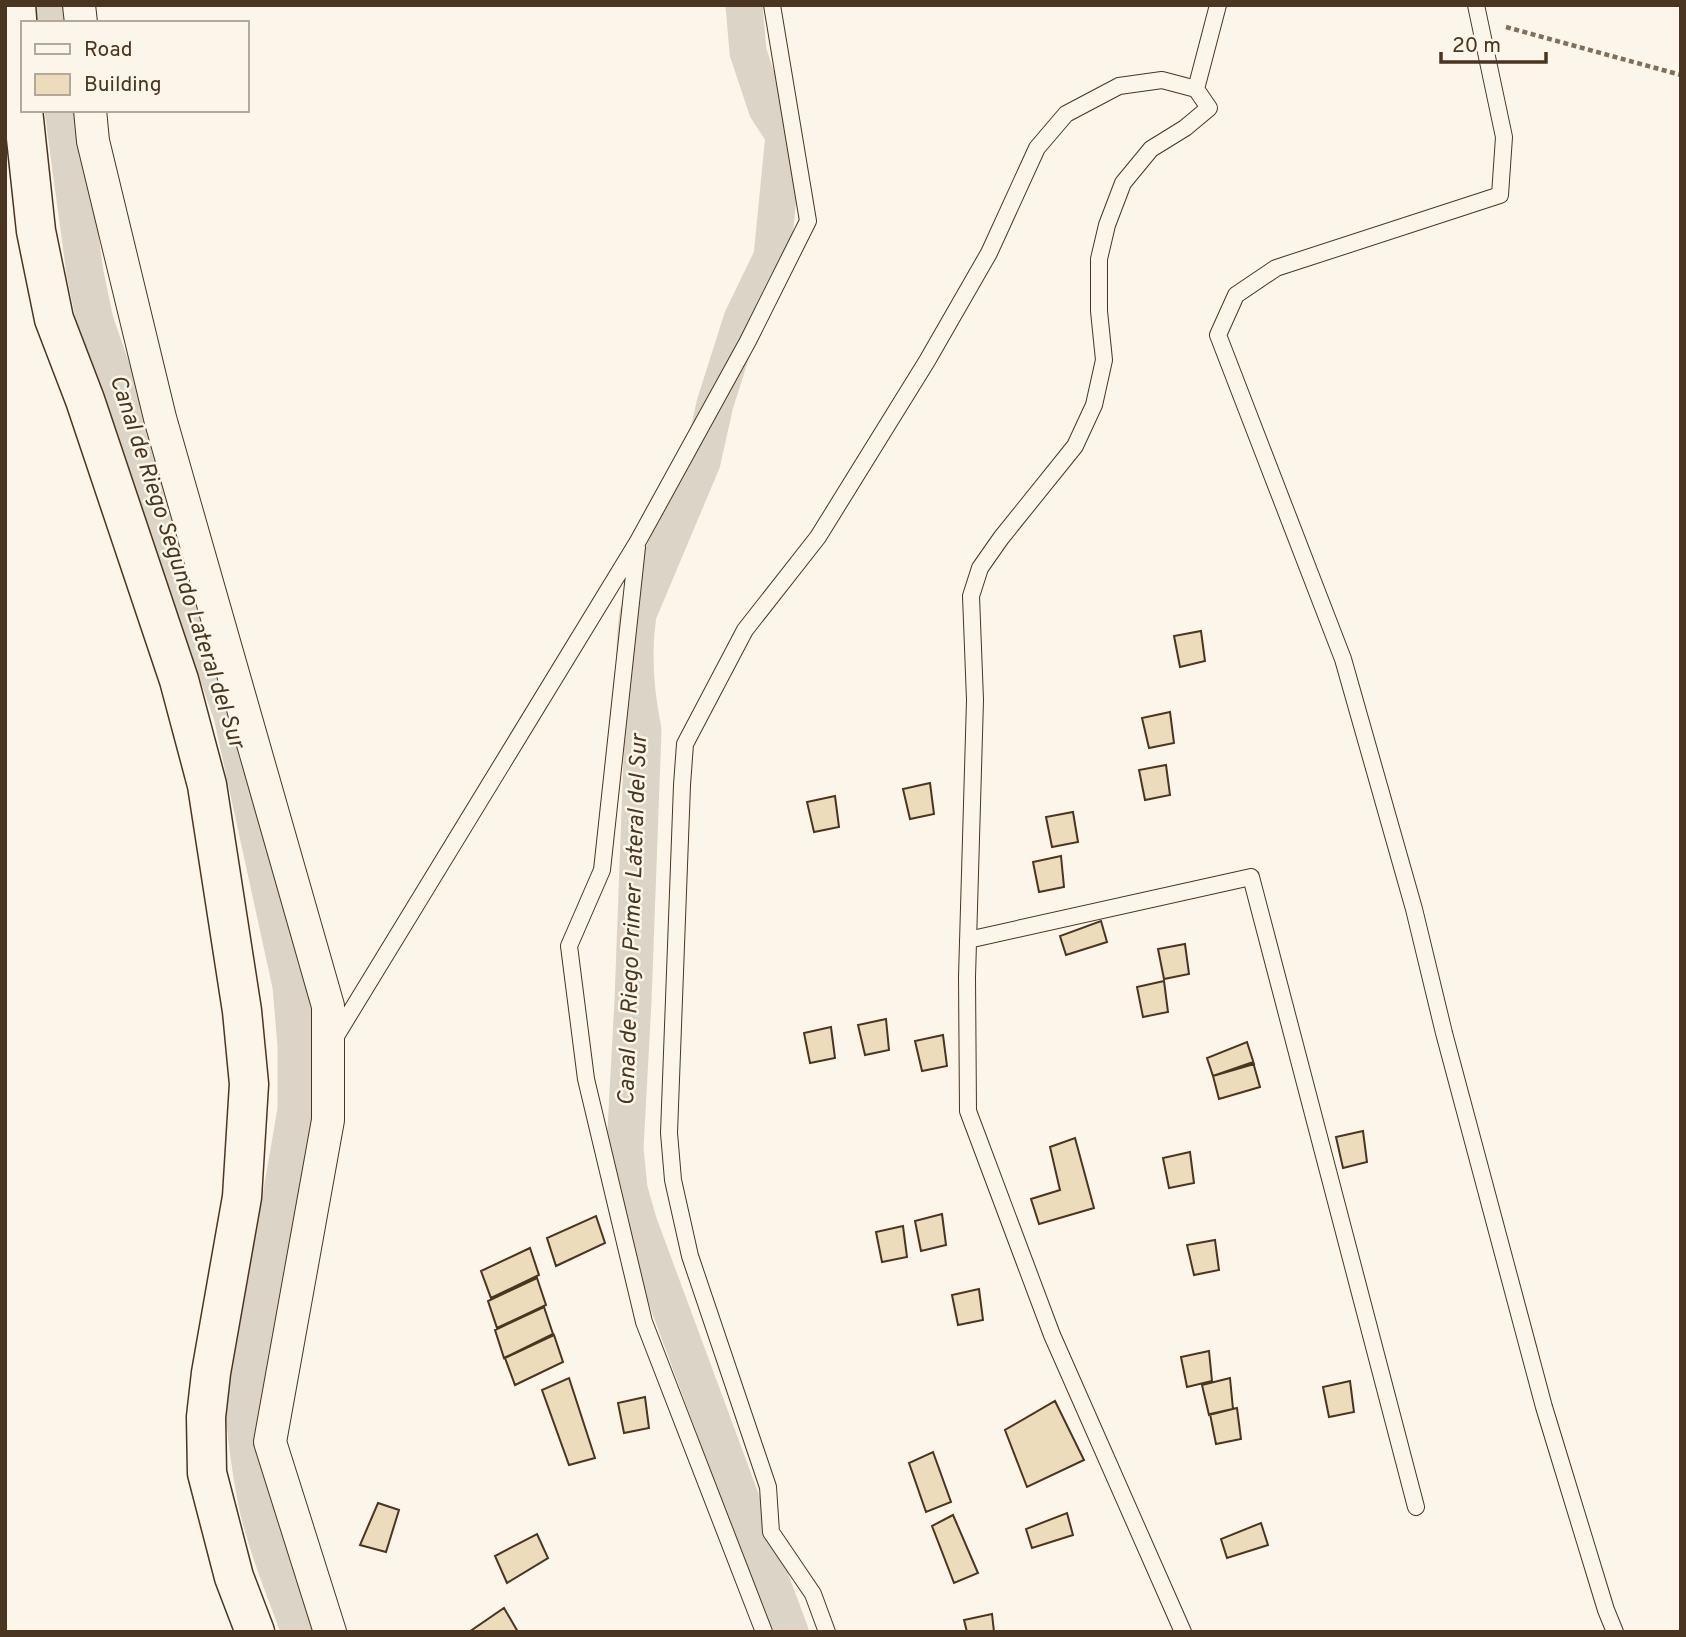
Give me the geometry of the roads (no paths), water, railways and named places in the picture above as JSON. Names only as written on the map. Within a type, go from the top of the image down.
[{"type":"street","points":[[16,5],[21,74]]},
{"type":"street","points":[[23,112],[36,231],[54,319],[85,400],[179,680],[207,785],[240,998],[249,1084],[242,1197],[211,1373],[206,1418],[207,1473],[234,1577],[255,1632]]},
{"type":"street","points":[[90,112],[93,141],[160,418],[328,1006],[328,1120],[270,1441],[330,1632]]},
{"type":"lane","points":[[328,1048],[637,543],[748,341],[808,221],[772,5]]},
{"type":"lane","points":[[1196,89],[1218,5]]},
{"type":"lane","points":[[1477,13],[1504,137],[1500,195],[1276,268],[1236,295],[1218,335],[1343,659],[1414,909],[1544,1407],[1615,1632]]},
{"type":"lane","points":[[827,1632],[813,1594],[771,1532],[768,1486],[690,1256],[673,1180],[669,1120],[685,744],[745,630],[818,537],[927,361],[989,253],[1037,148],[1066,114],[1119,86],[1162,80],[1196,89],[1209,108],[1185,128],[1151,149],[1123,183],[1107,225],[1099,260],[1099,311],[1104,360],[1094,405],[1075,446],[980,568],[971,596],[975,700],[968,940],[968,1111],[1052,1335],[1183,1632]]},
{"type":"lane","points":[[637,543],[602,870],[569,946],[586,1079],[644,1322],[764,1632]]},
{"type":"lane","points":[[968,940],[1251,877],[1416,1507]]},
{"type":"waterway","name":"Canal de Riego Segundo Lateral del Sur","points":[[49,5],[52,21]]},
{"type":"waterway","name":"Canal de Riego Primer Lateral del Sur","points":[[744,5],[748,52],[767,109],[784,135],[772,257],[742,319],[715,404],[702,462],[638,614],[635,672],[643,730],[625,1148],[629,1189],[639,1224],[790,1632]]},
{"type":"waterway","name":"Canal de Riego Segundo Lateral del Sur","points":[[63,112],[85,273],[95,321],[232,715],[291,986],[296,1046],[296,1110],[244,1411],[258,1508],[300,1632]]}]
